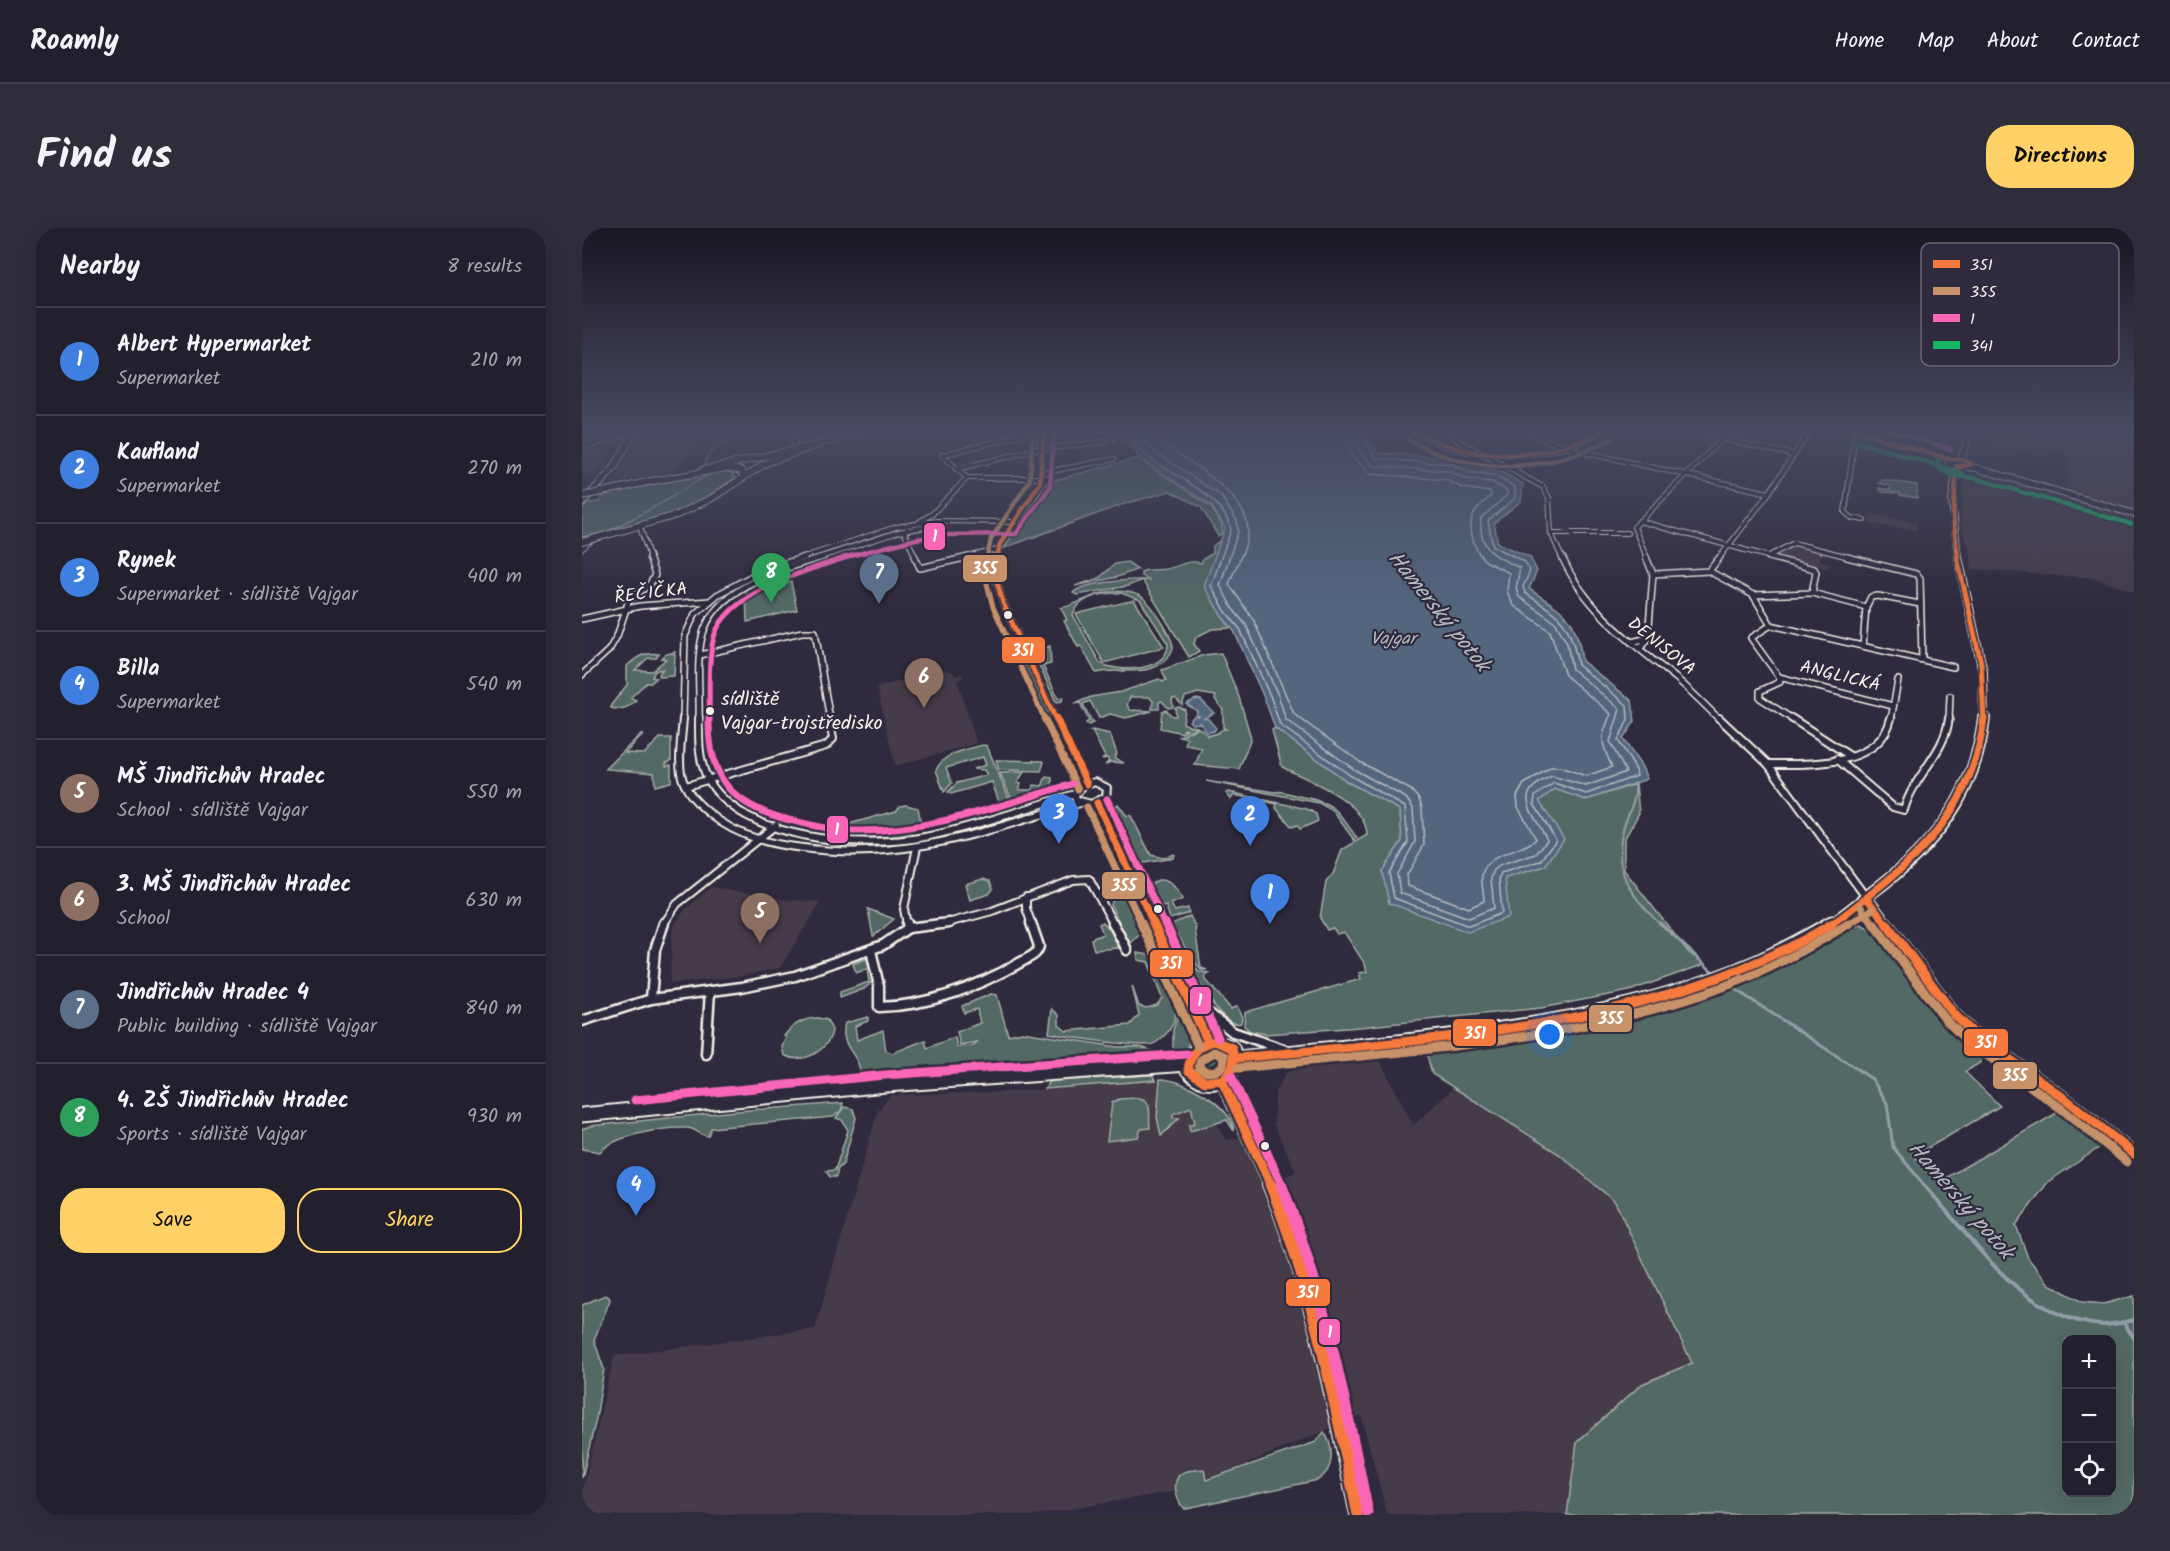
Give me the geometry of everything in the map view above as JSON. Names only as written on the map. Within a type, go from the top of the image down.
[{"type":"main road","points":[[582,503],[594,490]]},
{"type":"main road","points":[[582,496],[611,490]]},
{"type":"main road","points":[[582,541],[640,527],[692,509],[722,490]]},
{"type":"main road","points":[[1237,1058],[1536,1022],[1619,1006],[1698,984],[1739,969],[1802,941],[1868,900],[1911,862],[1944,823],[1968,782],[1982,740],[1986,696],[1957,545],[1954,490]]},
{"type":"main road","points":[[2050,490],[2134,514]]},
{"type":"main road","points":[[1208,1042],[1227,1044],[1237,1058],[1235,1069],[1222,1081],[1215,1083],[1201,1083],[1191,1075],[1188,1064],[1194,1050],[1208,1042]]},
{"type":"main road","points":[[582,1115],[886,1085],[1188,1064]]},
{"type":"street","points":[[904,530],[932,514],[955,490]]},
{"type":"street","points":[[1035,490],[1012,523],[997,550],[994,571],[1003,603],[1087,784]]},
{"type":"street","name":"DENISOVA","points":[[1545,490],[1549,498],[1551,532],[1565,564],[1586,598],[1615,630],[1679,681],[1767,764],[1868,900]]},
{"type":"street","points":[[1640,648],[1648,642],[1653,574],[1634,527],[1669,490]]},
{"type":"street","points":[[1756,490],[1769,493]]},
{"type":"street","points":[[1709,571],[1771,490]]},
{"type":"street","points":[[1848,490],[1845,512],[1848,516],[1864,520]]},
{"type":"street","points":[[932,514],[932,518],[936,521]]},
{"type":"street","points":[[1012,523],[936,521],[896,527],[812,557],[766,577],[725,600],[707,621],[700,655],[700,748],[707,779],[727,804],[747,816],[800,833],[849,841],[897,841],[918,838],[1075,794],[1080,787],[1087,784],[1099,783],[1107,788],[1107,795],[1097,803],[1080,803],[988,833],[917,850],[893,853],[839,854],[756,840],[733,830],[713,817],[686,786],[681,773],[683,650],[689,622],[710,601],[736,583],[761,571],[812,557],[904,530],[949,524],[1012,523]]},
{"type":"street","points":[[1639,521],[1814,569],[1817,576],[1812,593]]},
{"type":"street","points":[[582,675],[604,655],[617,636],[629,600],[650,584],[655,575],[640,527]]},
{"type":"street","points":[[904,530],[920,568],[997,550]]},
{"type":"street","points":[[1551,532],[1627,532]]},
{"type":"street","points":[[1769,556],[1794,543],[1907,570],[1920,578],[1922,660]]},
{"type":"street","points":[[1653,574],[1709,571],[1753,595],[1771,625],[1953,667]]},
{"type":"street","points":[[1753,595],[1812,593],[1866,607]]},
{"type":"street","points":[[1863,646],[1866,607],[1871,597],[1920,604]]},
{"type":"street","name":"ŘEČIČKA","points":[[582,619],[625,609],[725,600]]},
{"type":"street","name":"ANGLICKÁ","points":[[1771,625],[1751,638],[1779,677],[1893,706]]},
{"type":"street","points":[[686,786],[826,746],[833,739],[815,632],[802,632],[700,655]]},
{"type":"street","points":[[1630,642],[1648,635]]},
{"type":"street","points":[[1779,677],[1780,682],[1760,692],[1760,698],[1850,756]]},
{"type":"street","points":[[1767,764],[1837,759],[1866,753],[1886,736],[1898,680]]},
{"type":"street","points":[[1837,759],[1893,807],[1904,810],[1905,800],[1929,765],[1947,730],[1950,696]]},
{"type":"street","points":[[1075,794],[1075,798],[1080,803]]},
{"type":"street","points":[[1097,803],[1208,1042]]},
{"type":"street","points":[[651,999],[655,946],[660,927],[667,915],[677,904],[776,825]]},
{"type":"street","points":[[908,928],[904,909],[918,838]]},
{"type":"street","points":[[582,1021],[651,999],[795,976],[883,945],[908,928],[927,928],[950,923],[1081,878],[1089,879],[1099,894],[1127,950]]},
{"type":"street","points":[[1099,894],[1133,883]]},
{"type":"street","points":[[871,950],[879,986],[879,1007],[888,1008],[937,998],[978,984],[1034,956],[1039,946],[1026,908],[1026,897]]},
{"type":"street","points":[[1868,900],[1953,1013],[1973,1033],[2068,1101],[2134,1154]]},
{"type":"street","points":[[706,1054],[710,990]]},
{"type":"street","points":[[1190,999],[1213,1020],[1238,1036],[1291,1052]]},
{"type":"street","points":[[1222,1081],[1251,1137],[1300,1267],[1315,1319],[1358,1515]]},
{"type":"shaded area","points":[[1963,490],[2035,490],[2064,499],[2066,490],[2134,490],[2134,592],[2095,578],[1972,569],[1969,548],[1962,531]]},
{"type":"shaded area","points":[[1870,514],[1917,522],[1917,530],[1869,524]]},
{"type":"shaded area","points":[[1791,546],[1823,552],[1819,560],[1830,563],[1827,569],[1778,555]]},
{"type":"shaded area","points":[[947,669],[955,676],[961,674],[963,678],[957,680],[977,743],[895,766],[877,687]]},
{"type":"shaded area","points":[[711,887],[788,900],[821,902],[780,968],[742,976],[670,984],[672,934],[675,924],[684,911]]},
{"type":"shaded area","points":[[1379,1059],[1413,1124],[1400,1131],[1415,1124],[1453,1088],[1559,1154],[1615,1202],[1692,1363],[1642,1384],[1577,1442],[1567,1515],[1387,1515],[1361,1415],[1188,1489],[1035,1515],[582,1515],[582,1493],[614,1356],[815,1329],[878,1110],[891,1095],[1005,1092],[1160,1080],[1200,1097],[1226,1140],[1242,1137],[1264,1185],[1296,1172],[1274,1125],[1275,1092],[1286,1073],[1304,1066]]},
{"type":"green space","points":[[625,490],[717,490],[676,512],[612,532],[582,537],[582,510],[588,503],[600,502],[605,494]]},
{"type":"green space","points":[[1042,490],[1186,490],[1211,507],[1222,525],[1222,533],[1218,536],[1201,507],[1170,491],[1121,505],[1004,548]]},
{"type":"green space","points":[[1881,490],[1917,490],[1917,498],[1900,495],[1900,493]]},
{"type":"green space","points":[[1219,541],[1221,615],[1231,628],[1212,629],[1196,637],[1194,644],[1199,651],[1189,657],[1142,580],[1150,580],[1141,576],[1141,572],[1166,569],[1192,562],[1201,563],[1213,553],[1213,546]]},
{"type":"green space","points":[[1127,562],[1138,569],[1117,577],[1075,586],[1099,578],[1115,564]]},
{"type":"green space","points":[[1142,580],[1128,586],[1077,595],[1073,593],[1087,586]]},
{"type":"green space","points":[[791,582],[797,610],[747,622],[746,594]]},
{"type":"green space","points":[[1115,591],[1139,595],[1156,614],[1170,637],[1173,649],[1158,666],[1138,671],[1096,673],[1081,646],[1078,647],[1064,621],[1067,620],[1061,608],[1094,596]],"holes":[[[1121,593],[1140,600],[1168,644],[1166,653],[1160,660],[1141,668],[1118,668],[1100,663],[1073,615],[1076,609],[1092,597],[1107,594]]]},
{"type":"green space","points":[[1134,600],[1164,647],[1104,663],[1076,614]]},
{"type":"green space","points":[[1050,646],[1051,664],[1043,666],[1058,698],[1063,697],[1062,701],[1056,702],[1033,652]]},
{"type":"green space","points":[[1022,650],[1077,776],[1071,778],[1017,656],[1009,654],[1012,651]]},
{"type":"green space","points":[[676,652],[673,653],[675,655],[674,676],[660,677],[659,674],[663,669],[655,671],[652,677],[656,678],[651,683],[646,683],[631,697],[636,700],[622,709],[611,708],[627,685],[627,666],[645,654],[659,654],[656,658],[648,658],[635,670],[652,671],[666,659],[661,658],[667,654]]},
{"type":"green space","points":[[1221,653],[1239,697],[1251,738],[1239,769],[1195,765],[1202,748],[1185,745],[1187,738],[1179,736],[1186,734],[1185,731],[1189,732],[1199,728],[1208,736],[1226,729],[1223,727],[1223,710],[1215,699],[1216,696],[1198,693],[1185,697],[1182,705],[1175,698],[1172,699],[1173,707],[1168,708],[1162,701],[1159,702],[1159,709],[1152,709],[1153,701],[1149,697],[1130,697],[1127,705],[1130,710],[1152,711],[1126,718],[1110,714],[1099,718],[1090,701],[1083,704],[1094,722],[1089,725],[1086,723],[1089,721],[1080,703],[1074,704],[1091,697],[1121,692],[1159,679],[1163,682],[1166,680],[1162,670],[1204,655]]},
{"type":"green space","points":[[1175,708],[1185,710],[1183,723],[1198,727],[1190,730],[1184,729],[1183,733],[1160,728],[1162,711],[1166,710],[1172,716],[1176,716]]},
{"type":"green space","points":[[1275,728],[1348,782],[1400,810],[1402,841],[1382,872],[1505,878],[1545,866],[1539,801],[1555,789],[1586,800],[1636,784],[1639,813],[1624,840],[1624,870],[1689,953],[1705,964],[1629,991],[1541,1008],[1360,1027],[1266,1034],[1250,1031],[1244,1026],[1245,1012],[1361,979],[1359,973],[1367,972],[1365,964],[1344,932],[1337,934],[1333,928],[1327,930],[1320,918],[1326,882],[1333,874],[1342,850],[1367,835],[1364,823],[1347,802],[1334,793],[1282,767],[1272,730]]},
{"type":"green space","points":[[1092,730],[1110,734],[1117,754],[1114,758],[1124,763],[1110,762],[1105,765],[1109,761],[1107,758],[1102,759],[1105,757],[1092,731],[1089,731]]},
{"type":"green space","points":[[640,735],[643,735],[625,753],[644,754],[660,738],[671,738],[671,761],[666,763],[666,766],[671,765],[671,782],[655,786],[654,773],[606,769]]},
{"type":"green space","points":[[983,745],[987,746],[1012,806],[1005,809],[1002,802],[999,802],[992,782],[951,794],[948,792],[957,783],[987,775],[984,770],[973,769],[986,765],[983,757],[946,768],[952,783],[944,792],[936,770],[950,755]]},
{"type":"green space","points":[[996,760],[1044,762],[1041,771],[999,770]]},
{"type":"green space","points":[[1024,772],[1017,783],[1021,784],[1019,790],[1032,790],[1034,785],[1042,786],[1046,777],[1052,778],[1052,785],[1048,794],[1029,800],[1027,798],[1014,805],[1000,773]]},
{"type":"green space","points":[[1206,781],[1283,792],[1328,804],[1339,813],[1357,838],[1354,840],[1333,811],[1319,803]]},
{"type":"green space","points":[[1226,793],[1307,809],[1316,814],[1318,821],[1300,829],[1297,825],[1292,827],[1276,808],[1277,804],[1234,795],[1231,799]]},
{"type":"green space","points":[[1118,804],[1126,815],[1131,816],[1151,855],[1163,858],[1174,854],[1173,858],[1138,864],[1111,811]]},
{"type":"green space","points":[[900,806],[918,808],[920,817],[919,826],[912,832],[887,837],[870,837],[815,830],[834,825],[838,827],[896,811]]},
{"type":"green space","points":[[983,879],[990,881],[993,889],[989,894],[970,900],[965,884]]},
{"type":"green space","points":[[1158,880],[1170,883],[1183,899],[1171,904],[1175,911],[1188,908],[1189,913],[1170,919],[1166,906],[1163,907],[1150,892],[1149,885]]},
{"type":"green space","points":[[1123,892],[1144,930],[1129,945],[1111,905],[1114,896]]},
{"type":"green space","points":[[868,909],[894,919],[873,936]]},
{"type":"green space","points":[[1190,916],[1196,928],[1201,968],[1207,970],[1201,970],[1189,955],[1172,924]]},
{"type":"green space","points":[[1103,922],[1111,931],[1118,948],[1094,950],[1091,939],[1103,934],[1099,924]]},
{"type":"green space","points":[[1861,924],[1881,935],[1912,966],[1907,972],[1944,1018],[1983,1056],[1981,1062],[1965,1072],[2000,1106],[1914,1156],[1939,1182],[2067,1107],[2109,1141],[2048,1182],[2016,1225],[2028,1258],[2049,1284],[2082,1302],[2103,1304],[2134,1296],[2134,1515],[1567,1515],[1577,1442],[1642,1384],[1692,1363],[1615,1202],[1559,1154],[1432,1074],[1427,1055],[1451,1044],[1590,1025],[1671,1009],[1737,987],[1849,928]]},
{"type":"green space","points":[[1137,953],[1155,956],[1171,985],[1175,1017],[1172,1026],[1163,1037],[1151,1045],[1137,1045],[1049,1033],[1052,1009],[1059,1015],[1059,1025],[1066,1031],[1130,1025],[1139,1015],[1132,986],[1139,1006],[1147,1008],[1157,1005],[1162,998],[1148,962],[1138,960]]},
{"type":"green space","points":[[868,958],[872,982],[864,989],[840,998],[840,992],[869,982],[867,969],[856,973],[853,964]]},
{"type":"green space","points":[[1188,960],[1199,972],[1211,973],[1205,975],[1206,980],[1231,1009],[1237,1006],[1242,1018],[1241,1023],[1233,1023],[1217,1010]]},
{"type":"green space","points":[[1177,993],[1192,1037],[1186,1048],[1173,1054],[1173,1030],[1179,1011]]},
{"type":"green space","points":[[991,994],[997,995],[1008,1035],[1022,1032],[1118,1047],[1140,1047],[1168,1055],[1113,1059],[1087,1056],[860,1079],[858,1063],[845,1039],[845,1023],[868,1017],[868,1021],[855,1026],[857,1040],[883,1030],[886,1051],[893,1053],[925,1040],[927,1048],[955,1037],[957,1047],[973,1046],[977,1042],[960,1045],[957,1032],[980,1023],[977,1009],[964,1013],[962,1006]]},
{"type":"green space","points":[[818,1018],[827,1020],[832,1030],[821,1050],[799,1059],[784,1055],[782,1047],[787,1032],[803,1021]]},
{"type":"green space","points":[[1212,1048],[1222,1052],[1226,1062],[1222,1072],[1212,1076],[1202,1072],[1198,1062],[1202,1052]]},
{"type":"green space","points":[[1152,1075],[1156,1080],[1045,1089],[1051,1080]]},
{"type":"green space","points":[[1160,1079],[1181,1083],[1205,1095],[1225,1112],[1234,1131],[1227,1120],[1190,1131],[1189,1125],[1195,1123],[1191,1107],[1173,1114],[1173,1118],[1179,1118],[1161,1136],[1157,1117]]},
{"type":"green space","points":[[1119,1099],[1144,1099],[1149,1105],[1150,1128],[1141,1129],[1138,1137],[1107,1141],[1112,1103]]},
{"type":"green space","points":[[843,1103],[841,1111],[833,1117],[711,1128],[708,1136],[690,1128],[666,1129],[628,1137],[607,1146],[600,1152],[582,1149],[582,1129],[590,1126]]},
{"type":"green space","points":[[844,1107],[853,1109],[856,1118],[843,1164],[838,1169],[836,1177],[830,1177],[826,1171],[835,1170],[848,1130],[842,1120],[836,1118]]},
{"type":"green space","points":[[605,1295],[610,1300],[594,1340],[604,1369],[596,1419],[582,1478],[582,1305]]},
{"type":"green space","points":[[1324,1432],[1330,1444],[1331,1458],[1328,1470],[1318,1480],[1186,1508],[1180,1504],[1176,1484],[1177,1479],[1184,1472],[1204,1469],[1206,1480],[1316,1442]]},
{"type":"water","name":"Vajgar","points":[[1188,490],[1522,490],[1521,501],[1494,523],[1498,543],[1530,557],[1537,571],[1529,589],[1567,617],[1577,634],[1582,661],[1632,701],[1635,721],[1623,739],[1642,767],[1647,779],[1586,800],[1555,789],[1539,801],[1564,839],[1545,866],[1505,878],[1509,917],[1468,932],[1389,903],[1382,871],[1402,841],[1400,810],[1348,782],[1275,728],[1234,631],[1221,615],[1204,586],[1225,528],[1212,506]]},
{"type":"water","points":[[1196,699],[1201,700],[1214,713],[1204,718],[1216,728],[1214,731],[1207,733],[1200,723],[1192,724],[1189,721],[1194,716],[1200,716],[1196,715],[1197,711],[1186,704]]},
{"type":"waterway","name":"ŘEČIČKA","points":[[605,533],[683,490]]},
{"type":"waterway","name":"ŘEČIČKA","points":[[582,552],[596,540]]},
{"type":"waterway","name":"Hamerský potok","points":[[1635,783],[1634,798],[1621,839],[1621,867],[1632,891],[1661,925]]},
{"type":"waterway","name":"Hamerský potok","points":[[1660,923],[1715,974]]},
{"type":"waterway","name":"Hamerský potok","points":[[1721,980],[1872,1079],[1887,1103],[1893,1147],[1924,1185]]},
{"type":"waterway","name":"Hamerský potok","points":[[1923,1184],[2000,1272],[2023,1292],[2047,1308],[2073,1319],[2102,1325],[2134,1320]]},
{"type":"waterway","points":[[2124,1323],[2134,1338]]},
{"type":"transit line","name":"355","points":[[1023,490],[991,539],[984,572],[993,607],[1011,649],[1078,789]]},
{"type":"transit line","name":"351","points":[[1035,490],[1000,544],[994,571],[1003,603],[1021,645],[1087,784]]},
{"type":"transit line","name":"1","points":[[1048,490],[1016,534],[939,536],[890,545],[835,561],[782,581],[738,604],[727,613],[714,634],[710,659],[710,745],[713,763],[721,779],[733,793],[749,804],[776,816],[815,827],[852,831],[889,830],[926,825],[1072,784]]},
{"type":"transit line","name":"351","points":[[1237,1058],[1447,1037],[1518,1027],[1589,1014],[1657,997],[1724,975],[1828,926],[1896,874],[1929,842],[1956,806],[1967,785],[1981,742],[1984,689],[1976,637],[1958,560],[1953,525],[1954,490]]},
{"type":"transit line","name":"341","points":[[2015,490],[2131,524]]},
{"type":"transit line","name":"1","points":[[1107,799],[1218,1038]]},
{"type":"transit line","name":"351","points":[[1097,803],[1208,1042]]},
{"type":"transit line","name":"355","points":[[1087,807],[1198,1046]]},
{"type":"transit line","name":"351","points":[[1868,900],[1953,1013],[1973,1033],[2068,1101],[2134,1154]]},
{"type":"transit line","name":"355","points":[[1860,906],[1945,1019],[1966,1040],[2062,1109],[2127,1162]]},
{"type":"transit line","name":"355","points":[[1238,1068],[1484,1041],[1606,1019],[1666,1005],[1745,979],[1783,961],[1873,909]]},
{"type":"transit line","name":"351","points":[[1215,1041],[1232,1048],[1233,1068],[1229,1076],[1222,1080],[1205,1082],[1196,1078],[1188,1070],[1190,1059],[1204,1044],[1215,1041]]},
{"type":"transit line","name":"355","points":[[1214,1052],[1224,1056],[1223,1066],[1212,1072],[1199,1067],[1201,1060],[1214,1052]]},
{"type":"transit line","name":"1","points":[[635,1100],[885,1075],[1187,1054]]},
{"type":"transit line","name":"1","points":[[1231,1076],[1279,1178],[1308,1256],[1338,1368],[1368,1513]]},
{"type":"transit line","name":"351","points":[[1222,1081],[1269,1182],[1299,1261],[1322,1344],[1358,1515]]},
{"type":"place","name":"4. ZŠ Jindřichův Hradec","points":[[771,603]]},
{"type":"place","name":"Jindřichův Hradec 4","points":[[879,604]]},
{"type":"place","name":"3. MŠ Jindřichův Hradec","points":[[924,708]]},
{"type":"place","name":"sídliště Vajgar-trojstředisko","points":[[710,711]]},
{"type":"place","name":"Rynek","points":[[1059,844]]},
{"type":"place","name":"Kaufland","points":[[1250,846]]},
{"type":"place","name":"Albert Hypermarket","points":[[1270,924]]},
{"type":"place","name":"MŠ Jindřichův Hradec","points":[[760,943]]},
{"type":"place","name":"Billa","points":[[636,1216]]}]
